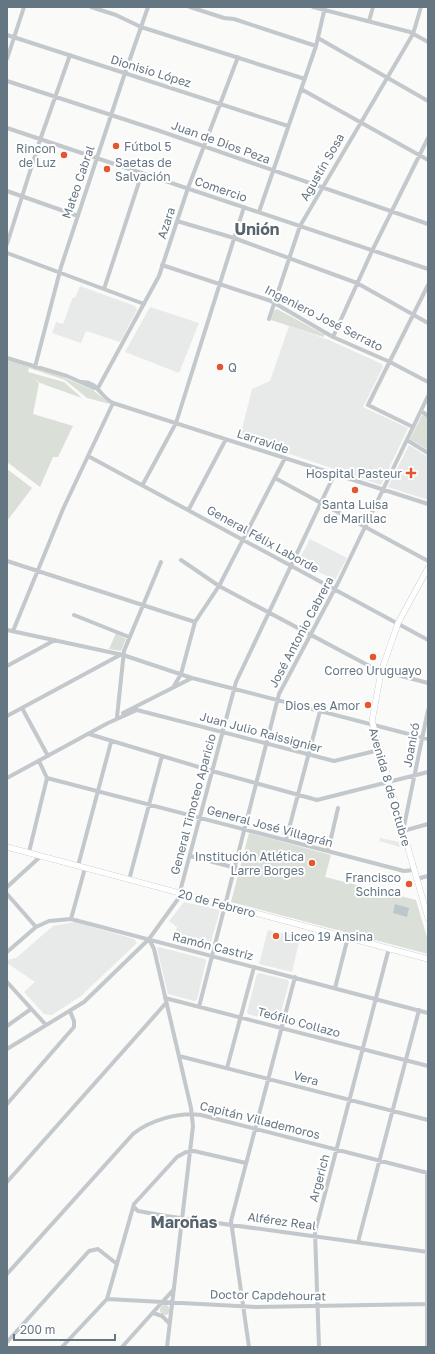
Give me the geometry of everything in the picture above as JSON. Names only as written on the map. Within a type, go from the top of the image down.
[{"type":"main road","name":"Avenida 8 de Octubre","points":[[428,568],[398,623],[381,672],[373,709],[372,724],[428,918]]},
{"type":"main road","name":"20 de Febrero","points":[[7,847],[428,959]]},
{"type":"street","points":[[7,59],[24,7]]},
{"type":"street","points":[[90,7],[116,15],[141,27],[305,79]]},
{"type":"street","name":"Mateo Cabral","points":[[35,367],[59,272],[124,74],[148,7]]},
{"type":"street","points":[[190,7],[224,18],[234,19],[316,46]]},
{"type":"street","points":[[313,7],[413,34],[428,42]]},
{"type":"street","points":[[369,21],[373,7]]},
{"type":"street","name":"Agustín Sosa","points":[[269,319],[300,226],[413,34],[421,7]]},
{"type":"street","points":[[259,212],[316,46],[325,9]]},
{"type":"street","name":"Dionisio López","points":[[7,35],[288,126]]},
{"type":"street","points":[[318,38],[428,101]]},
{"type":"street","points":[[7,244],[70,56]]},
{"type":"street","name":"Azara","points":[[98,388],[157,280],[203,146],[238,57]]},
{"type":"street","name":"Juan de Dios Peza","points":[[7,81],[203,146],[428,224]]},
{"type":"street","points":[[302,89],[428,160]]},
{"type":"street","name":"Comercio","points":[[7,128],[428,269]]},
{"type":"street","points":[[333,337],[391,211],[428,138]]},
{"type":"street","points":[[104,289],[142,173]]},
{"type":"street","points":[[7,191],[78,216]]},
{"type":"street","points":[[143,484],[176,422],[244,207]]},
{"type":"street","points":[[177,221],[234,238],[357,283],[428,323]]},
{"type":"street","points":[[7,253],[144,304]]},
{"type":"street","name":"Ingeniero José Serrato","points":[[162,265],[219,283],[274,303],[333,337],[390,362],[428,382]]},
{"type":"street","points":[[413,427],[368,405],[428,285]]},
{"type":"street","name":"Larravide","points":[[7,358],[94,385],[98,388],[105,399],[113,403],[428,504]]},
{"type":"street","name":"José Antonio Cabrera","points":[[199,1007],[281,691],[335,589],[428,396]]},
{"type":"street","points":[[13,631],[63,510],[113,403]]},
{"type":"street","points":[[421,411],[428,416]]},
{"type":"street","points":[[189,509],[226,439]]},
{"type":"street","points":[[407,440],[428,453]]},
{"type":"street","name":"General Félix Laborde","points":[[88,456],[143,484],[428,640]]},
{"type":"street","points":[[174,686],[181,674],[195,622],[219,586],[285,458]]},
{"type":"street","name":"General Timoteo Aparicio","points":[[7,1049],[84,1002],[149,940],[180,893],[236,682],[290,565],[334,475]]},
{"type":"street","points":[[275,478],[428,561]]},
{"type":"street","points":[[180,560],[219,586],[381,672],[428,682]]},
{"type":"street","points":[[7,561],[195,622]]},
{"type":"street","points":[[117,717],[122,655],[142,605],[162,562]]},
{"type":"street","points":[[74,615],[129,637]]},
{"type":"street","points":[[7,630],[122,655],[192,678],[428,739]]},
{"type":"street","points":[[7,666],[55,640]]},
{"type":"street","points":[[7,716],[122,655]]},
{"type":"street","points":[[7,778],[174,686],[192,678]]},
{"type":"street","points":[[22,708],[48,756]]},
{"type":"street","name":"Juan Julio Raissignier","points":[[108,723],[138,710],[334,761],[379,750]]},
{"type":"street","name":"Joanicó","points":[[403,830],[428,710]]},
{"type":"street","points":[[286,840],[320,711]]},
{"type":"street","points":[[89,734],[111,742],[317,800],[428,772]]},
{"type":"street","points":[[78,866],[111,742]]},
{"type":"street","points":[[129,880],[162,756]]},
{"type":"street","points":[[29,852],[48,778],[39,761]]},
{"type":"street","name":"General José Villagrán","points":[[48,778],[404,872],[414,870]]},
{"type":"street","points":[[328,851],[338,808]]},
{"type":"street","points":[[403,830],[428,824]]},
{"type":"street","points":[[7,887],[42,856]]},
{"type":"street","points":[[190,856],[236,868]]},
{"type":"street","points":[[71,919],[85,868]]},
{"type":"street","points":[[416,879],[428,876]]},
{"type":"street","points":[[7,894],[36,927],[7,952]]},
{"type":"street","name":"Ramón Castriz","points":[[36,927],[49,922],[71,919],[428,1013]]},
{"type":"street","points":[[335,988],[348,937]]},
{"type":"street","points":[[149,940],[154,949],[179,1056],[193,1131],[167,1347]]},
{"type":"street","name":"Argerich","points":[[319,1347],[315,1236],[389,948]]},
{"type":"street","points":[[227,1068],[254,967]]},
{"type":"street","points":[[249,1347],[231,1224],[295,978]]},
{"type":"street","points":[[7,982],[46,1025]]},
{"type":"street","points":[[7,1182],[165,1001]]},
{"type":"street","name":"Teófilo Collazo","points":[[165,1001],[199,1007],[428,1066]]},
{"type":"street","points":[[7,1026],[31,1009]]},
{"type":"street","points":[[7,1104],[74,1027],[74,1021],[70,1010]]},
{"type":"street","points":[[358,1242],[378,1160],[419,1010]]},
{"type":"street","name":"Vera","points":[[179,1056],[428,1120]]},
{"type":"street","name":"Capitán Villademoros","points":[[7,1274],[133,1134],[151,1123],[191,1114],[201,1114],[428,1173]]},
{"type":"street","points":[[62,1347],[107,1299],[116,1264],[136,1202],[177,1157],[191,1151],[246,1163]]},
{"type":"street","points":[[427,1347],[428,1173]]},
{"type":"street","name":"Alférez Real","points":[[134,1208],[138,1211],[182,1218],[427,1252]]},
{"type":"street","points":[[7,1342],[89,1251],[98,1249],[116,1264]]},
{"type":"street","points":[[122,1347],[174,1289]]},
{"type":"street","name":"Doctor Capdehourat","points":[[107,1299],[243,1306],[427,1304]]},
{"type":"street","points":[[153,1313],[162,1316],[169,1323]]},
{"type":"shaded area","points":[[80,286],[135,306],[137,310],[120,342],[86,331],[81,343],[52,333],[56,322],[63,324],[73,297],[75,298]]},
{"type":"shaded area","points":[[150,307],[199,323],[179,373],[125,352]]},
{"type":"shaded area","points":[[277,309],[325,335],[323,337],[271,320],[274,311]]},
{"type":"shaded area","points":[[289,326],[329,340],[382,364],[383,367],[363,407],[408,428],[381,485],[240,437],[252,389],[270,381]]},
{"type":"shaded area","points":[[7,360],[60,376],[93,390],[110,404],[87,398],[65,380],[29,368],[28,372],[64,382],[82,398],[40,383],[31,376],[39,383],[33,414],[73,426],[58,457],[53,457],[40,487],[7,462]]},
{"type":"shaded area","points":[[422,415],[428,418],[428,450],[410,439]]},
{"type":"shaded area","name":"Hospital Pasteur","points":[[409,445],[428,457],[428,500],[388,487]]},
{"type":"shaded area","points":[[7,469],[32,488],[7,521]]},
{"type":"shaded area","points":[[310,539],[347,558],[335,580],[298,562]]},
{"type":"shaded area","points":[[116,633],[126,639],[121,651],[109,649]]},
{"type":"shaded area","points":[[249,833],[331,855],[325,877],[416,900],[428,941],[428,954],[231,902]]},
{"type":"shaded area","points":[[380,838],[399,842],[400,847],[379,841]]},
{"type":"shaded area","points":[[184,902],[220,910],[209,949],[206,951],[173,942],[177,927],[169,921]]},
{"type":"shaded area","points":[[395,904],[409,908],[407,917],[393,913]]},
{"type":"shaded area","points":[[75,922],[134,939],[137,943],[81,996],[52,1015],[44,1014],[24,992],[35,982],[7,963],[7,960],[16,958],[53,926]]},
{"type":"shaded area","points":[[268,930],[300,938],[292,972],[259,964]]},
{"type":"shaded area","points":[[159,947],[205,959],[206,961],[197,1000],[194,1001],[168,994],[157,948]]},
{"type":"shaded area","points":[[259,973],[288,980],[289,983],[279,1020],[276,1022],[248,1014],[247,1012],[257,974]]},
{"type":"shaded area","points":[[163,1305],[167,1305],[169,1306],[169,1314],[163,1315],[160,1312],[160,1308]]},
{"type":"place","name":"Fútbol 5","points":[[116,146]]},
{"type":"place","name":"Rincon de Luz","points":[[64,155]]},
{"type":"place","name":"Saetas de Salvación","points":[[107,169]]},
{"type":"place","name":"Q","points":[[220,367]]},
{"type":"place","name":"Hospital Pasteur","points":[[411,473]]},
{"type":"place","name":"Santa Luisa de Marillac","points":[[355,490]]},
{"type":"place","name":"Correo Uruguayo","points":[[373,657]]},
{"type":"place","name":"Dios es Amor","points":[[368,705]]},
{"type":"place","name":"Institución Atlética Larre Borges","points":[[312,863]]},
{"type":"place","name":"Francisco Schinca","points":[[409,884]]},
{"type":"place","name":"Liceo 19 Ansina","points":[[276,936]]},
{"type":"district","name":"Unión","points":[[257,229]]},
{"type":"district","name":"Maroñas","points":[[184,1222]]}]
